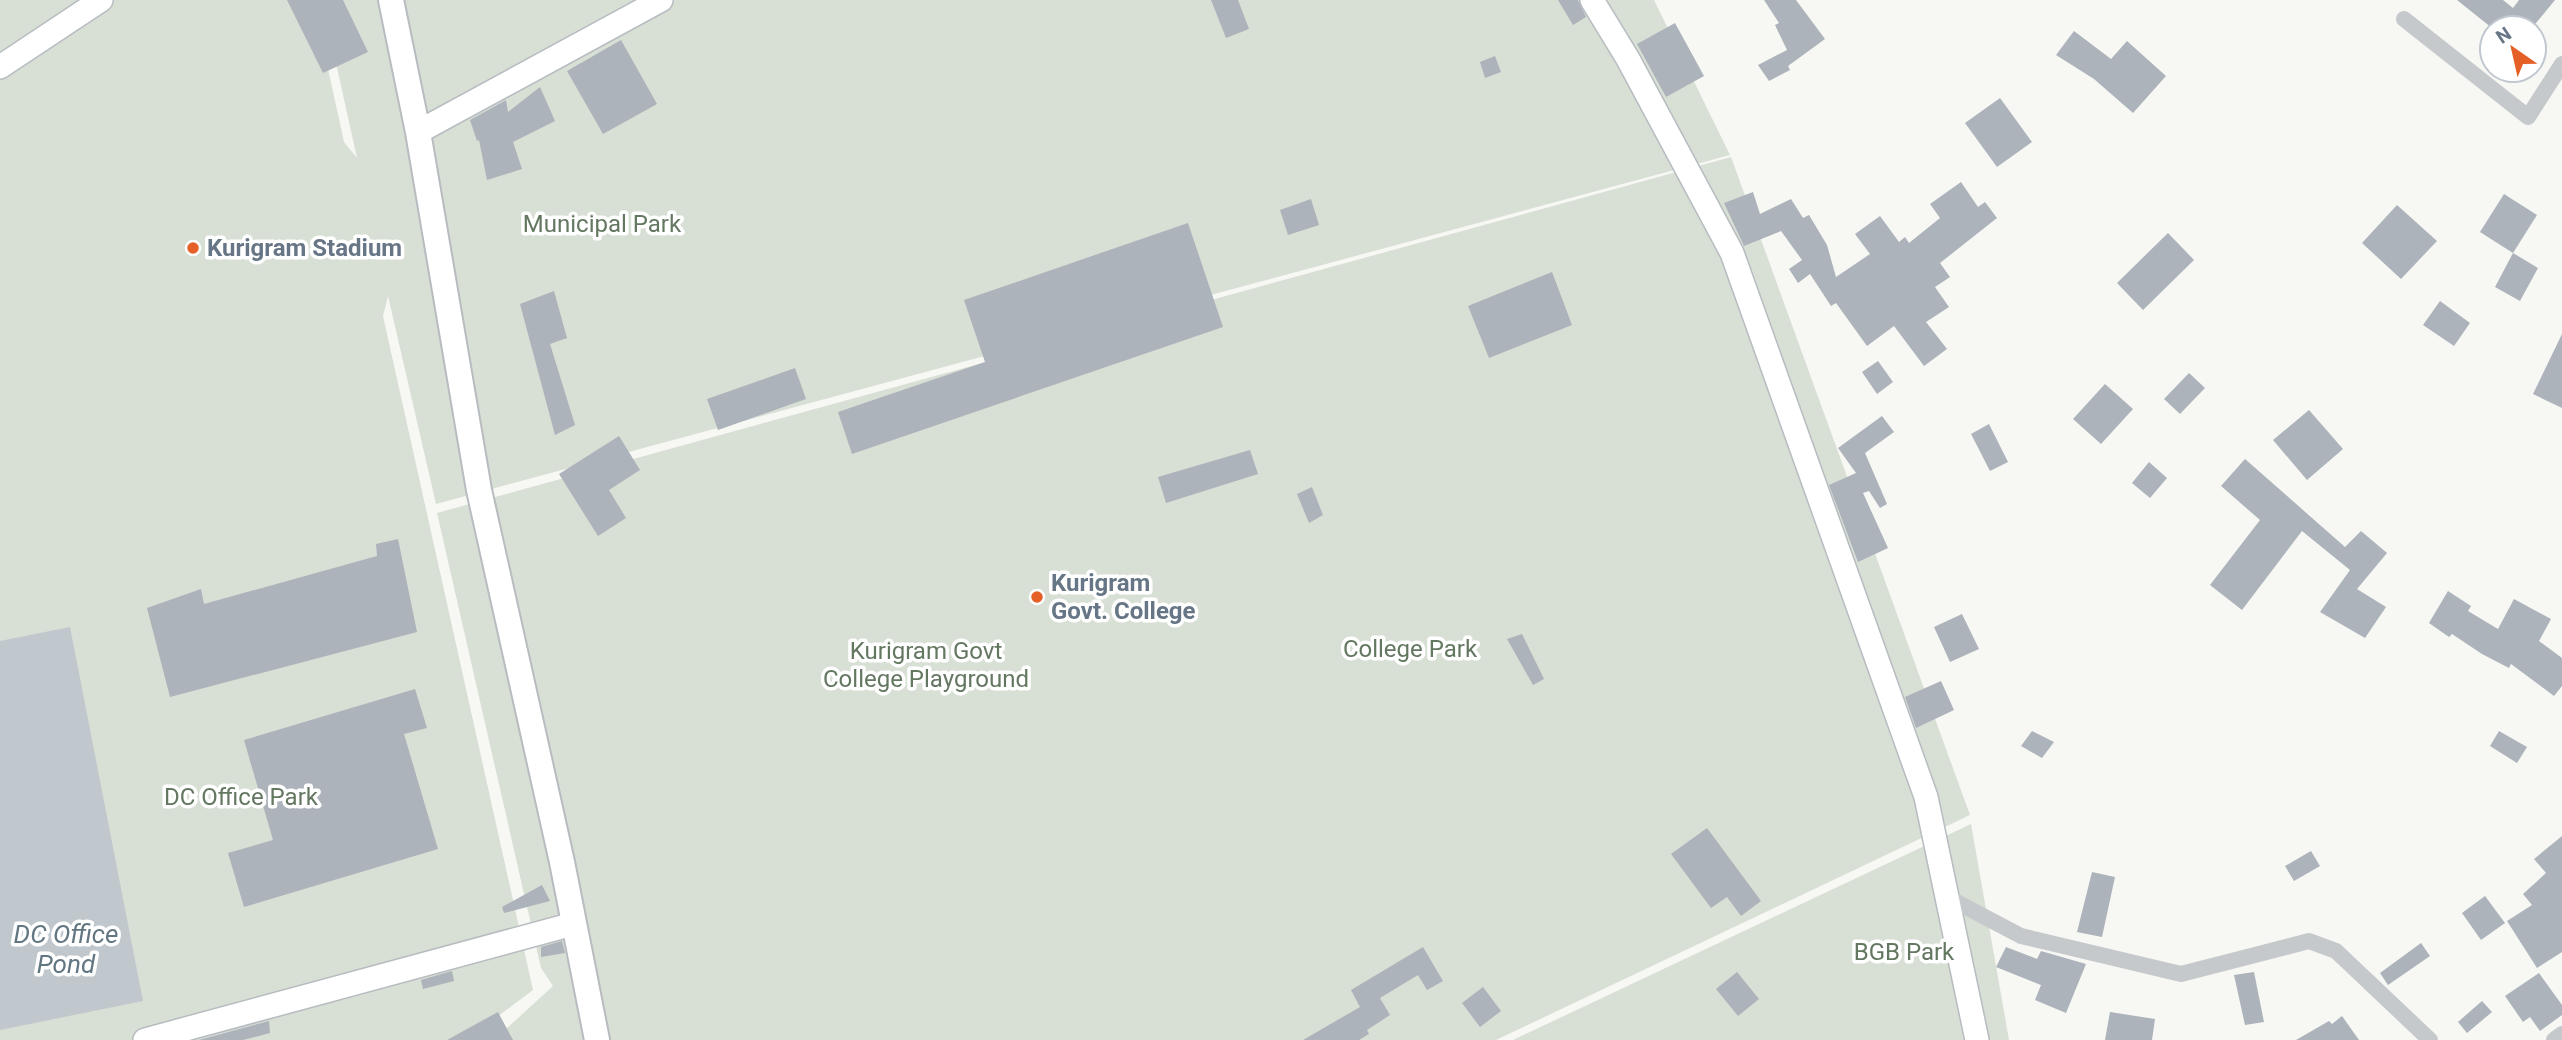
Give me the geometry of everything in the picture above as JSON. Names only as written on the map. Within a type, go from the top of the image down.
[{"type":"main road","points":[[391,0],[418,132],[479,491],[562,862],[597,1040]]},
{"type":"street","points":[[0,67],[101,0]]},
{"type":"street","points":[[418,132],[661,0]]},
{"type":"street","points":[[1592,0],[1628,59],[1732,253],[1926,797],[1977,1040]]},
{"type":"street","points":[[2404,19],[2528,117],[2562,64]]},
{"type":"street","points":[[1947,897],[2021,936],[2181,974],[2309,941],[2336,951],[2430,1040]]},
{"type":"street","points":[[145,1040],[573,925]]},
{"type":"street","points":[[2554,1040],[2562,1034]]},
{"type":"green space","points":[[0,0],[313,0],[344,142],[357,158],[322,0],[1654,0],[1730,155],[436,504],[388,296],[383,316],[533,990],[466,1040],[0,1040]]},
{"type":"green space","name":"College Park","points":[[1731,157],[1970,815],[1496,1040],[494,1040],[553,986],[541,968],[437,513]]},
{"type":"green space","name":"BGB Park","points":[[1971,824],[2009,1040],[1513,1040]]},
{"type":"water","name":"DC Office Pond","points":[[70,627],[143,1001],[0,1030],[0,641]]},
{"type":"building","points":[[287,0],[343,0],[368,52],[323,73]]},
{"type":"building","points":[[1211,0],[1238,0],[1249,29],[1226,38]]},
{"type":"building","points":[[1558,0],[1578,0],[1586,17],[1573,25]]},
{"type":"building","points":[[1764,0],[1796,0],[1825,39],[1788,66],[1790,70],[1769,81],[1758,65],[1787,50],[1775,25],[1779,23]]},
{"type":"building","points":[[2457,0],[2503,0],[2513,8],[2519,0],[2555,0],[2544,14],[2478,14],[2478,17]]},
{"type":"building","points":[[1675,23],[1704,76],[1666,97],[1637,44]]},
{"type":"building","points":[[2074,31],[2111,59],[2127,41],[2166,76],[2133,113],[2094,79],[2056,55]]},
{"type":"building","points":[[621,40],[657,104],[603,134],[567,71]]},
{"type":"building","points":[[1495,56],[1501,72],[1485,78],[1480,62]]},
{"type":"building","points":[[540,87],[555,121],[513,142],[522,169],[487,180],[479,140],[477,141],[470,120],[506,100],[508,112]]},
{"type":"building","points":[[2000,98],[2032,142],[1997,167],[1965,123]]},
{"type":"building","points":[[1961,182],[1978,207],[1985,202],[1997,218],[1940,263],[1950,277],[1935,287],[1949,307],[1926,322],[1947,349],[1924,366],[1894,326],[1867,346],[1836,303],[1831,306],[1810,274],[1798,283],[1789,269],[1802,260],[1781,231],[1744,246],[1724,203],[1753,192],[1760,214],[1791,199],[1803,218],[1809,215],[1827,245],[1836,277],[1870,254],[1855,234],[1880,216],[1899,242],[1905,237],[1909,243],[1940,218],[1930,204]]},
{"type":"building","points":[[2504,194],[2537,215],[2513,253],[2480,232]]},
{"type":"building","points":[[1311,199],[1319,225],[1288,235],[1280,210]]},
{"type":"building","points":[[2397,205],[2437,241],[2401,279],[2362,243]]},
{"type":"building","points":[[1188,223],[1223,327],[852,454],[838,412],[985,362],[964,300]]},
{"type":"building","points":[[2168,233],[2194,260],[2143,310],[2117,283]]},
{"type":"building","points":[[2513,253],[2538,268],[2520,301],[2495,287]]},
{"type":"building","points":[[1552,272],[1572,325],[1489,358],[1468,306]]},
{"type":"building","points":[[554,291],[567,338],[550,344],[575,425],[555,435],[520,304]]},
{"type":"building","points":[[2440,301],[2470,323],[2454,346],[2423,325]]},
{"type":"building","points":[[2562,334],[2562,408],[2533,394]]},
{"type":"building","points":[[1878,361],[1893,382],[1877,394],[1862,372]]},
{"type":"building","points":[[795,368],[806,399],[718,430],[707,399]]},
{"type":"building","points":[[2189,373],[2205,388],[2180,414],[2164,399]]},
{"type":"building","points":[[2105,384],[2133,409],[2101,444],[2073,419]]},
{"type":"building","points":[[2309,410],[2343,449],[2307,480],[2273,440]]},
{"type":"building","points":[[1882,416],[1894,432],[1865,453],[1887,504],[1880,508],[1869,491],[1863,493],[1888,548],[1858,562],[1829,485],[1856,473],[1838,448]]},
{"type":"building","points":[[1989,424],[2008,462],[1990,471],[1971,434]]},
{"type":"building","points":[[619,436],[640,470],[609,490],[626,518],[598,536],[559,474]]},
{"type":"building","points":[[1250,450],[1258,474],[1166,503],[1158,477]]},
{"type":"building","points":[[2245,459],[2345,547],[2361,531],[2387,553],[2357,589],[2386,607],[2365,638],[2320,612],[2350,570],[2302,531],[2242,610],[2210,585],[2260,520],[2221,486]]},
{"type":"building","points":[[2149,462],[2167,478],[2150,498],[2132,483]]},
{"type":"building","points":[[1312,487],[1323,515],[1309,523],[1297,494]]},
{"type":"building","points":[[398,539],[417,632],[170,697],[147,608],[201,589],[204,604],[377,556],[376,544]]},
{"type":"building","points":[[2448,591],[2471,606],[2468,611],[2498,629],[2514,599],[2551,619],[2539,641],[2562,658],[2562,686],[2554,696],[2511,664],[2509,668],[2452,634],[2449,637],[2429,623]]},
{"type":"building","points":[[1962,614],[1979,649],[1950,662],[1934,627]]},
{"type":"building","points":[[1522,634],[1544,679],[1533,685],[1507,639]]},
{"type":"building","points":[[1941,681],[1954,710],[1916,728],[1905,697]]},
{"type":"building","points":[[415,689],[427,728],[404,734],[438,849],[244,907],[228,853],[273,840],[244,740]]},
{"type":"building","points":[[2032,731],[2054,742],[2042,758],[2021,746]]},
{"type":"building","points":[[2499,731],[2527,747],[2517,763],[2490,746]]},
{"type":"building","points":[[1707,828],[1761,901],[1741,916],[1727,897],[1711,908],[1671,854]]},
{"type":"building","points":[[2562,836],[2562,952],[2537,968],[2507,921],[2532,905],[2523,894],[2546,873],[2534,859]]},
{"type":"building","points":[[2311,851],[2320,866],[2294,881],[2285,866]]},
{"type":"building","points":[[2092,872],[2115,877],[2102,937],[2077,932]]},
{"type":"building","points":[[542,885],[550,901],[504,913],[502,907]]},
{"type":"building","points":[[2485,896],[2505,923],[2481,940],[2462,913]]},
{"type":"building","points":[[562,941],[565,953],[541,957],[541,947]]},
{"type":"building","points":[[2421,943],[2430,956],[2388,985],[2380,973]]},
{"type":"building","points":[[1423,947],[1443,981],[1427,990],[1418,975],[1380,998],[1390,1015],[1367,1030],[1369,1034],[1359,1040],[1303,1040],[1360,1007],[1351,990]]},
{"type":"building","points":[[2006,947],[2037,959],[2041,951],[2086,964],[2066,1013],[2035,1000],[2041,985],[1996,967]]},
{"type":"building","points":[[452,971],[454,981],[423,989],[421,980]]},
{"type":"building","points":[[1737,972],[1759,999],[1738,1016],[1716,989]]},
{"type":"building","points":[[2254,972],[2264,1022],[2245,1025],[2234,975]]},
{"type":"building","points":[[2539,973],[2562,1005],[2562,1015],[2540,1031],[2530,1017],[2523,1022],[2505,996]]},
{"type":"building","points":[[1483,987],[1501,1011],[1480,1027],[1462,1003]]},
{"type":"building","points":[[2482,1001],[2492,1012],[2467,1033],[2458,1022]]},
{"type":"building","points":[[498,1012],[513,1040],[447,1040]]},
{"type":"building","points":[[2110,1012],[2155,1019],[2152,1040],[2105,1040]]},
{"type":"building","points":[[2342,1016],[2359,1040],[2296,1040],[2329,1021],[2332,1024]]},
{"type":"building","points":[[269,1021],[270,1033],[243,1040],[199,1040]]},
{"type":"place","name":"Kurigram Stadium","points":[[193,248]]},
{"type":"place","name":"Kurigram Govt. College","points":[[1037,597]]},
{"type":"park label","name":"Municipal Park","points":[[602,224]]},
{"type":"park label","name":"Kurigram Govt College Playground","points":[[926,665]]},
{"type":"park label","name":"DC Office Park","points":[[241,797]]}]
